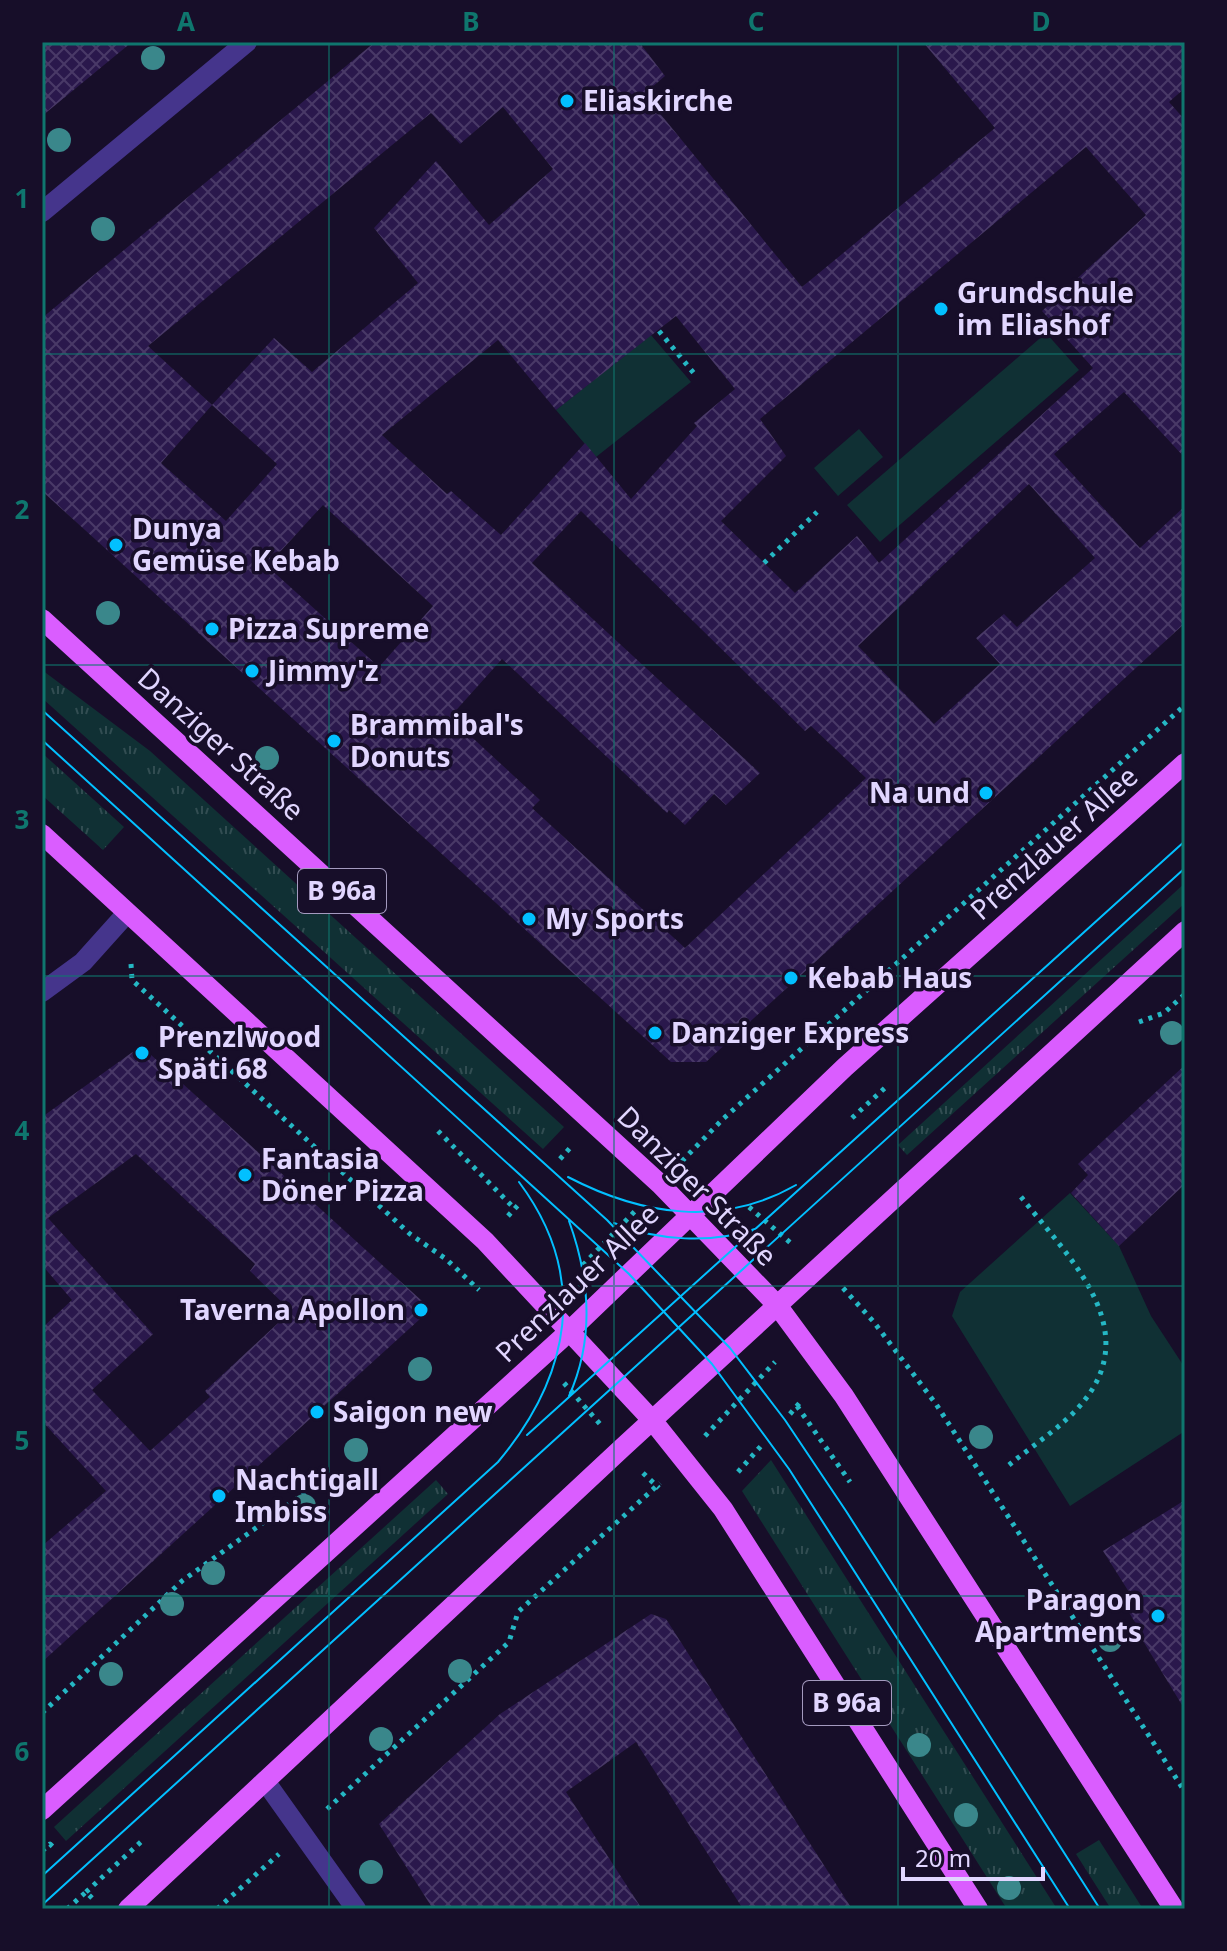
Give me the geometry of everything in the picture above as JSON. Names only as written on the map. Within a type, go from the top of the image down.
[{"type":"main road","name":"Danziger Straße","points":[[42,619],[660,1184],[777,1305],[844,1396],[1174,1909]]},
{"type":"main road","name":"Prenzlauer Allee","points":[[42,1810],[570,1330],[845,1067],[1185,763]]},
{"type":"main road","name":"B 96a","points":[[42,834],[485,1241],[652,1420],[723,1509],[978,1909]]},
{"type":"main road","points":[[128,1909],[652,1420],[1185,931]]},
{"type":"street","points":[[42,212],[247,42]]},
{"type":"street","points":[[42,992],[83,962],[127,913]]},
{"type":"street","points":[[265,1781],[356,1909]]},
{"type":"path","points":[[659,331],[697,377]]},
{"type":"path","points":[[764,563],[817,512]]},
{"type":"path","points":[[546,1304],[723,1119],[1185,705]]},
{"type":"path","points":[[127,913],[132,980],[410,1234],[446,1259]]},
{"type":"path","points":[[845,1110],[855,1121],[887,1086]]},
{"type":"path","points":[[438,1131],[515,1209]]},
{"type":"path","points":[[1009,1465],[1084,1402],[1102,1371],[1109,1342],[1103,1313],[1093,1291],[1018,1193]]},
{"type":"path","points":[[508,1216],[520,1203]]},
{"type":"path","points":[[318,1818],[509,1642],[518,1612],[684,1458],[856,1280]]},
{"type":"path","points":[[882,1332],[936,1404],[1185,1792]]},
{"type":"path","points":[[790,1414],[803,1399]]},
{"type":"path","points":[[797,1406],[850,1482]]},
{"type":"path","points":[[735,1475],[761,1446]]},
{"type":"path","points":[[42,1713],[182,1581],[299,1497],[333,1478],[358,1477]]},
{"type":"path","points":[[59,1903],[66,1909],[143,1840]]},
{"type":"path","points":[[42,1851],[50,1844],[56,1850]]},
{"type":"path","points":[[217,1909],[285,1849]]},
{"type":"path","points":[[86,1892],[93,1899]]},
{"type":"green space","points":[[1046,333],[1079,370],[880,542],[847,505]]},
{"type":"green space","points":[[651,335],[691,382],[596,457],[556,410]]},
{"type":"green space","points":[[859,429],[883,457],[838,496],[814,468]]},
{"type":"green space","points":[[42,670],[150,751],[564,1127],[543,1149],[42,698]]},
{"type":"green space","points":[[42,753],[124,827],[103,850],[42,795]]},
{"type":"green space","points":[[1185,883],[1185,903],[907,1155],[898,1145]]},
{"type":"green space","points":[[1070,1193],[1119,1246],[1151,1316],[1185,1368],[1185,1431],[1070,1506],[952,1316],[960,1292]]},
{"type":"green space","points":[[771,1460],[1057,1909],[1007,1909],[742,1491]]},
{"type":"green space","points":[[436,1480],[448,1494],[66,1841],[54,1827]]},
{"type":"green space","points":[[1099,1840],[1143,1909],[1111,1909],[1076,1854]]},
{"type":"building","points":[[42,42],[132,42],[42,116]]},
{"type":"building","points":[[375,42],[639,42],[665,76],[644,94],[802,287],[995,128],[923,42],[1185,42],[1185,88],[1169,102],[1185,120],[1185,458],[1124,392],[1054,454],[1140,548],[1185,506],[1185,623],[706,1062],[671,1062],[42,491],[42,318]],"holes":[[[503,107],[553,169],[489,225],[436,161],[374,228],[418,283],[312,372],[274,338],[212,405],[148,346],[431,113],[460,144]],[[1086,147],[1146,215],[1042,311],[1093,368],[879,563],[857,536],[795,593],[721,521],[786,456],[760,419]],[[676,316],[735,389],[694,423],[697,426],[631,499],[585,443],[501,535],[451,491],[447,494],[382,435],[498,340],[556,410]],[[212,405],[277,464],[226,521],[161,463]],[[1029,484],[1095,558],[1017,627],[1004,614],[976,638],[1000,664],[934,724],[858,646]],[[323,505],[433,606],[379,667],[267,566]],[[581,511],[805,731],[811,726],[866,778],[685,948],[532,808],[540,800],[450,717],[502,659],[667,813],[669,810],[685,825],[714,794],[726,805],[760,773],[532,563]]]},
{"type":"building","points":[[134,1051],[150,1054],[422,1301],[420,1319],[42,1662],[42,1546],[106,1491],[42,1421],[42,1328],[72,1300],[42,1265],[42,1117]],"holes":[[[136,1154],[255,1264],[250,1271],[291,1311],[205,1391],[210,1397],[150,1451],[92,1390],[153,1334],[48,1218]]]},
{"type":"building","points":[[1185,1065],[1185,1184],[1119,1246],[1071,1193],[1088,1175],[1078,1164]]},
{"type":"building","name":"Paragon Apartments","points":[[1185,1500],[1185,1710],[1120,1598],[1129,1592],[1103,1551]]},
{"type":"building","points":[[651,1614],[666,1619],[852,1909],[743,1909],[636,1742],[566,1792],[642,1909],[433,1909],[379,1824],[500,1714]]},
{"type":"tram line","points":[[42,710],[607,1220],[730,1348],[785,1420],[846,1511],[1100,1909]]},
{"type":"tram line","points":[[42,740],[629,1274],[712,1364],[789,1469],[1070,1909]]},
{"type":"tram line","points":[[527,1435],[1185,841]]},
{"type":"tram line","points":[[42,1905],[1185,868]]},
{"type":"tram line","points":[[568,1177],[624,1200],[652,1208],[681,1211],[739,1207],[768,1199],[796,1185]]},
{"type":"tram line","points":[[42,1876],[498,1462],[522,1429],[542,1395],[555,1361],[562,1325],[563,1290],[556,1254],[541,1218],[519,1182]]},
{"type":"tram line","points":[[569,1221],[582,1265],[587,1308],[583,1352],[569,1396]]},
{"type":"tram line","points":[[614,1223],[648,1234],[684,1238],[721,1237],[755,1229]]},
{"type":"place","name":"Eliaskirche","points":[[567,101]]},
{"type":"place","name":"Grundschule im Eliashof","points":[[941,309]]},
{"type":"place","name":"Dunya Gemüse Kebab","points":[[116,545]]},
{"type":"place","name":"Pizza Supreme","points":[[212,629]]},
{"type":"place","name":"Jimmy'z","points":[[252,671]]},
{"type":"place","name":"Brammibal's Donuts","points":[[334,741]]},
{"type":"place","name":"Na und","points":[[986,793]]},
{"type":"place","name":"My Sports","points":[[529,919]]},
{"type":"place","name":"Kebab Haus","points":[[791,978]]},
{"type":"place","name":"Danziger Express","points":[[655,1033]]},
{"type":"place","name":"Prenzlwood Späti 68","points":[[142,1053]]},
{"type":"place","name":"Fantasia Döner Pizza","points":[[245,1175]]},
{"type":"place","name":"Taverna Apollon","points":[[421,1310]]},
{"type":"place","name":"Saigon new","points":[[317,1412]]},
{"type":"place","name":"Nachtigall Imbiss","points":[[219,1496]]},
{"type":"place","name":"Paragon Apartments","points":[[1158,1616]]}]
